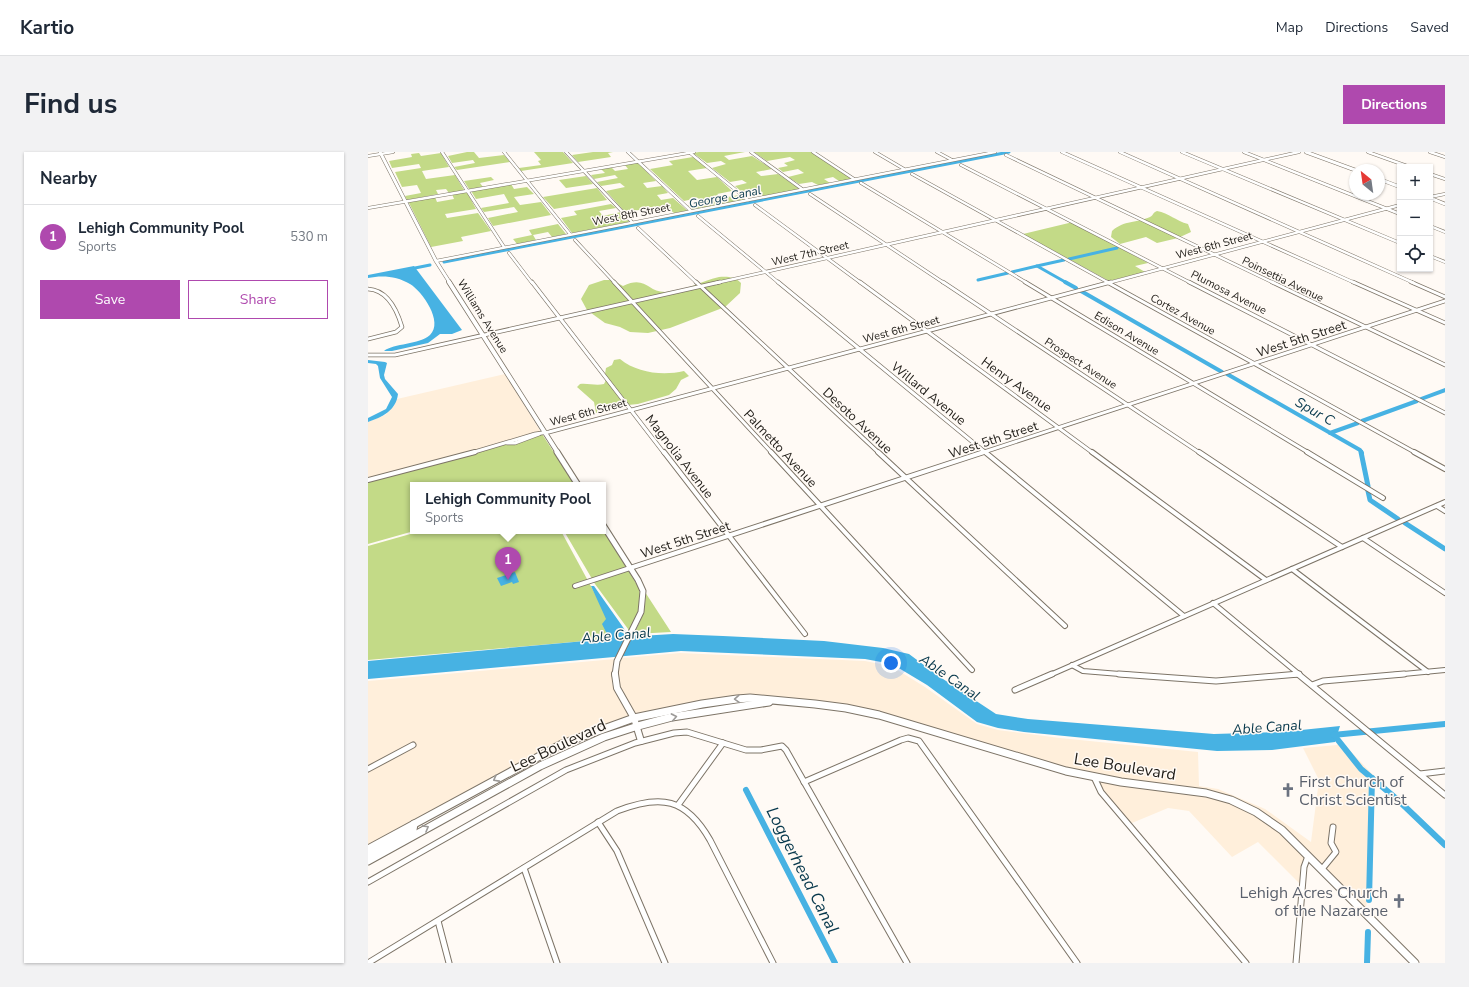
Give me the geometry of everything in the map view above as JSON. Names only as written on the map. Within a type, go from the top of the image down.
[{"type":"main road","name":"Lee Boulevard","points":[[368,849],[562,744],[634,718],[720,701],[750,698],[776,700],[830,706],[865,712],[1037,763],[1094,777],[1146,786],[1206,793],[1232,800],[1250,808],[1272,823],[1322,869],[1415,963]]},
{"type":"main road","name":"Lee Boulevard","points":[[368,861],[477,800],[560,756],[598,740],[637,726],[671,717],[776,700]]},
{"type":"main road","points":[[368,856],[413,830],[414,824]]},
{"type":"street","points":[[368,156],[393,152]]},
{"type":"street","points":[[442,152],[504,247]]},
{"type":"street","points":[[504,152],[570,234]]},
{"type":"street","points":[[566,152],[632,222]]},
{"type":"street","points":[[628,152],[691,211]]},
{"type":"street","points":[[690,152],[748,200]]},
{"type":"street","points":[[368,208],[694,152]]},
{"type":"street","points":[[751,152],[802,189]]},
{"type":"street","points":[[813,152],[854,179]]},
{"type":"street","points":[[875,152],[904,170]]},
{"type":"street","points":[[937,152],[952,160]]},
{"type":"street","name":"West 8th Street","points":[[436,261],[995,152]]},
{"type":"street","points":[[1062,152],[1445,323]]},
{"type":"street","points":[[1120,152],[1445,297]]},
{"type":"street","points":[[1182,152],[1397,242]]},
{"type":"street","points":[[1244,152],[1397,213]]},
{"type":"street","name":"West 7th Street","points":[[368,354],[378,356],[395,355],[1299,152]]},
{"type":"street","points":[[1306,152],[1349,168]]},
{"type":"street","points":[[1368,152],[1402,164]]},
{"type":"street","points":[[1430,152],[1445,157]]},
{"type":"street","name":"Williams Avenue","points":[[381,153],[436,261],[576,482]]},
{"type":"street","name":"Poinsettia Avenue","points":[[1006,155],[1445,365]]},
{"type":"street","name":"Plumosa Avenue","points":[[961,165],[1445,413]]},
{"type":"street","name":"Cortez Avenue","points":[[912,174],[1445,469]]},
{"type":"street","points":[[1433,175],[1445,179]]},
{"type":"street","points":[[1385,181],[1397,186]]},
{"type":"street","name":"Edison Avenue","points":[[861,183],[1383,498]]},
{"type":"street","name":"Prospect Avenue","points":[[810,194],[1342,547]]},
{"type":"street","points":[[1433,197],[1445,194]]},
{"type":"street","points":[[1433,199],[1445,204]]},
{"type":"street","name":"Henry Avenue","points":[[755,205],[1266,580]]},
{"type":"street","name":"West 6th Street","points":[[368,480],[507,443],[515,443],[539,434],[1397,206]]},
{"type":"street","name":"Willard Avenue","points":[[698,216],[1184,616]]},
{"type":"street","points":[[1433,227],[1445,232]]},
{"type":"street","name":"Desoto Avenue","points":[[638,228],[1065,626]]},
{"type":"street","name":"Palmetto Avenue","points":[[575,240],[972,670]]},
{"type":"street","name":"Magnolia Avenue","points":[[509,253],[805,634]]},
{"type":"street","points":[[1433,257],[1445,262]]},
{"type":"street","points":[[368,289],[376,289],[391,302],[395,308],[402,327],[396,332],[368,339]]},
{"type":"street","name":"West 5th Street","points":[[575,586],[1445,301]]},
{"type":"street","points":[[1015,690],[1445,502]]},
{"type":"street","points":[[1437,506],[1445,511]]},
{"type":"street","points":[[606,530],[642,588],[643,598],[641,612],[617,661],[615,677],[616,683],[634,718],[641,741]]},
{"type":"street","points":[[1363,538],[1445,593]]},
{"type":"street","points":[[1292,569],[1428,672]]},
{"type":"street","points":[[1214,603],[1445,795]]},
{"type":"street","points":[[1072,665],[1083,670],[1216,681],[1299,674]]},
{"type":"street","points":[[1312,684],[1323,680],[1445,670]]},
{"type":"street","points":[[368,882],[560,773],[591,759],[641,741],[674,733],[687,732],[738,748],[754,750],[782,746],[786,750],[907,963]]},
{"type":"street","points":[[804,782],[901,740],[914,739],[922,744],[1077,963]]},
{"type":"street","points":[[678,805],[723,743]]},
{"type":"street","points":[[368,769],[413,745]]},
{"type":"street","points":[[1420,774],[1445,771]]},
{"type":"street","points":[[1094,777],[1105,796],[1246,963]]},
{"type":"street","points":[[368,963],[617,811],[635,804],[651,802],[678,805],[690,812],[700,824],[773,963]]},
{"type":"street","points":[[598,822],[617,851],[665,963]]},
{"type":"street","points":[[1322,869],[1336,852],[1331,844],[1333,827]]},
{"type":"street","points":[[1296,963],[1304,867],[1308,856]]},
{"type":"street","points":[[524,868],[556,963]]},
{"type":"street","points":[[438,920],[449,963]]},
{"type":"shaded area","points":[[505,374],[542,434],[368,480],[368,422],[385,415],[394,406],[397,399]]},
{"type":"shaded area","points":[[680,653],[865,661],[891,666],[925,687],[977,724],[998,730],[1198,752],[1199,786],[1218,789],[1265,809],[1311,842],[1319,780],[1303,748],[1337,745],[1340,740],[1375,777],[1366,910],[1311,853],[1250,806],[1066,768],[909,721],[751,696],[636,715],[620,687],[618,667],[622,658]]},
{"type":"shaded area","points":[[615,659],[612,667],[612,684],[630,717],[535,756],[368,846],[368,681]]},
{"type":"shaded area","points":[[1093,780],[1147,789],[1206,796],[1231,803],[1249,811],[1280,832],[1309,860],[1303,887],[1258,842],[1232,857],[1189,811],[1168,808],[1132,823]]},
{"type":"green space","points":[[474,152],[479,158],[504,155],[510,162],[457,170],[454,167],[475,163],[473,160],[452,163],[448,156]]},
{"type":"green space","points":[[534,152],[563,152],[573,163],[521,171],[519,168],[541,165],[538,161],[541,160]]},
{"type":"green space","points":[[593,152],[613,152],[608,153],[611,157],[578,162],[572,155]]},
{"type":"green space","points":[[745,152],[724,156],[729,160],[752,156],[772,169],[756,172],[761,176],[778,174],[800,189],[763,196],[757,191],[744,194],[735,186],[747,183],[742,180],[730,182],[712,168],[726,164],[721,161],[707,163],[693,153]]},
{"type":"green space","points":[[754,152],[811,152],[852,179],[839,181],[833,177],[824,179],[830,183],[818,185],[812,182],[799,184],[788,177],[804,173],[798,169],[783,172],[778,168],[788,166],[784,163],[795,160],[790,157],[767,161]]},
{"type":"green space","points":[[419,153],[421,156],[441,153],[449,167],[422,171],[426,179],[455,175],[464,190],[449,193],[446,189],[436,190],[438,194],[407,200],[405,196],[421,193],[417,185],[402,187],[395,172],[421,168],[419,164],[392,168],[389,161],[412,157],[411,154]]},
{"type":"green space","points":[[693,157],[707,168],[688,171],[697,180],[717,177],[732,191],[717,194],[722,198],[739,195],[745,200],[693,210],[688,205],[702,202],[698,198],[684,201],[650,169],[673,165],[669,161]]},
{"type":"green space","points":[[637,162],[656,181],[643,183],[647,188],[662,186],[668,193],[657,195],[661,200],[673,198],[688,211],[674,213],[669,209],[643,213],[639,210],[625,212],[606,191],[625,187],[620,183],[601,186],[597,182],[618,178],[615,175],[594,179],[591,175],[605,173],[601,169],[611,167],[615,171],[628,169],[625,165]]},
{"type":"green space","points":[[586,176],[593,184],[566,188],[559,180]]},
{"type":"green space","points":[[491,177],[494,180],[480,183],[483,187],[469,189],[464,181]]},
{"type":"green space","points":[[511,184],[514,189],[527,187],[534,194],[514,197],[520,205],[541,202],[551,215],[493,226],[488,218],[518,212],[514,207],[484,212],[481,208],[509,203],[504,194],[476,199],[471,191]]},
{"type":"green space","points":[[597,188],[607,200],[554,209],[543,197]]},
{"type":"green space","points":[[467,192],[476,209],[445,214],[447,218],[478,213],[491,231],[461,237],[463,241],[431,247],[408,201],[435,197],[437,202],[454,199],[452,194]]},
{"type":"green space","points":[[611,204],[616,208],[599,211],[603,216],[621,212],[629,222],[572,233],[561,218],[577,215],[574,211]]},
{"type":"green space","points":[[1157,211],[1165,213],[1188,224],[1191,232],[1178,238],[1157,243],[1146,237],[1120,244],[1111,237],[1112,231],[1117,227],[1126,223],[1150,217]]},
{"type":"green space","points":[[1073,222],[1148,263],[1135,266],[1145,272],[1109,281],[1023,234]]},
{"type":"green space","points":[[558,224],[566,234],[552,237],[548,232],[533,235],[536,240],[517,244],[513,239],[532,235],[529,230]]},
{"type":"green space","points":[[719,277],[731,277],[737,279],[741,283],[740,293],[725,307],[670,328],[648,333],[630,332],[620,327],[605,323],[587,310],[581,299],[589,285],[604,280],[612,280],[623,286],[637,282],[642,283],[654,290],[672,292]]},
{"type":"green space","points":[[620,359],[627,364],[650,372],[668,373],[684,371],[689,376],[681,380],[676,389],[669,395],[638,404],[618,406],[596,413],[594,402],[577,387],[580,384],[604,384],[606,380],[606,368],[612,365],[614,360]]},
{"type":"green space","points":[[542,434],[573,482],[410,482],[410,532],[368,544],[368,480]]},
{"type":"green space","points":[[410,534],[563,534],[619,638],[368,660],[368,546]]},
{"type":"green space","points":[[566,534],[605,534],[639,588],[639,606],[636,617],[628,633],[628,629],[595,584]]},
{"type":"green space","points":[[645,592],[671,632],[634,634],[644,609]]},
{"type":"water","points":[[414,266],[462,330],[452,334],[440,334],[428,343],[392,351],[384,351],[388,348],[420,341],[430,335],[434,329],[433,315],[430,307],[420,293],[410,284],[400,279],[389,277],[368,278],[368,275]]},
{"type":"water","points":[[368,360],[387,363],[384,375],[385,379],[398,394],[397,400],[388,412],[368,422],[368,418],[386,409],[392,397],[380,378],[378,366],[376,364],[368,363]]},
{"type":"water","points":[[515,572],[519,582],[513,584],[512,582],[501,586],[497,578]]},
{"type":"water","points":[[591,586],[594,586],[625,630],[626,634],[640,636],[673,634],[824,641],[883,648],[909,654],[940,677],[996,714],[1028,719],[1214,734],[1282,732],[1340,726],[1335,742],[1272,750],[1217,751],[1024,732],[998,728],[977,722],[927,685],[892,664],[865,659],[681,651],[368,679],[368,661],[607,639],[607,634],[602,624],[606,619]]},
{"type":"waterway","name":"George Canal","points":[[444,262],[1009,152]]},
{"type":"waterway","name":"Spur C","points":[[1069,259],[1117,248]]},
{"type":"waterway","name":"Spur C","points":[[1037,266],[1064,260]]},
{"type":"waterway","name":"George Canal","points":[[410,269],[430,265]]},
{"type":"waterway","name":"Spur C","points":[[1012,272],[1037,266]]},
{"type":"waterway","name":"Spur C","points":[[1037,266],[1067,283]]},
{"type":"waterway","name":"Spur C","points":[[978,280],[1008,273]]},
{"type":"waterway","name":"Spur C","points":[[1065,282],[1076,288]]},
{"type":"waterway","name":"Spur C","points":[[1081,291],[1222,372]]},
{"type":"waterway","name":"Spur C","points":[[1227,374],[1330,433]]},
{"type":"waterway","points":[[1421,399],[1445,390]]},
{"type":"waterway","points":[[1362,421],[1417,401]]},
{"type":"waterway","points":[[1330,433],[1358,423]]},
{"type":"waterway","name":"Spur C","points":[[1330,433],[1360,450],[1362,453]]},
{"type":"waterway","name":"Spur C","points":[[1361,452],[1368,486]]},
{"type":"waterway","name":"Spur C","points":[[1368,491],[1370,500],[1398,519]]},
{"type":"waterway","name":"Spur C","points":[[1405,523],[1445,549]]},
{"type":"waterway","name":"Able Canal","points":[[1333,735],[1445,724]]},
{"type":"waterway","points":[[1334,735],[1361,769],[1372,778]]},
{"type":"waterway","points":[[1369,900],[1372,778]]},
{"type":"waterway","points":[[1372,778],[1398,800],[1445,845]]},
{"type":"waterway","name":"Loggerhead Canal","points":[[746,790],[835,963]]},
{"type":"waterway","points":[[1367,963],[1368,932]]},
{"type":"place","name":"Lehigh Community Pool","points":[[508,580]]},
{"type":"place","name":"First Church of Christ Scientist","points":[[1288,790]]},
{"type":"place","name":"Lehigh Acres Church of the Nazarene","points":[[1399,901]]}]
